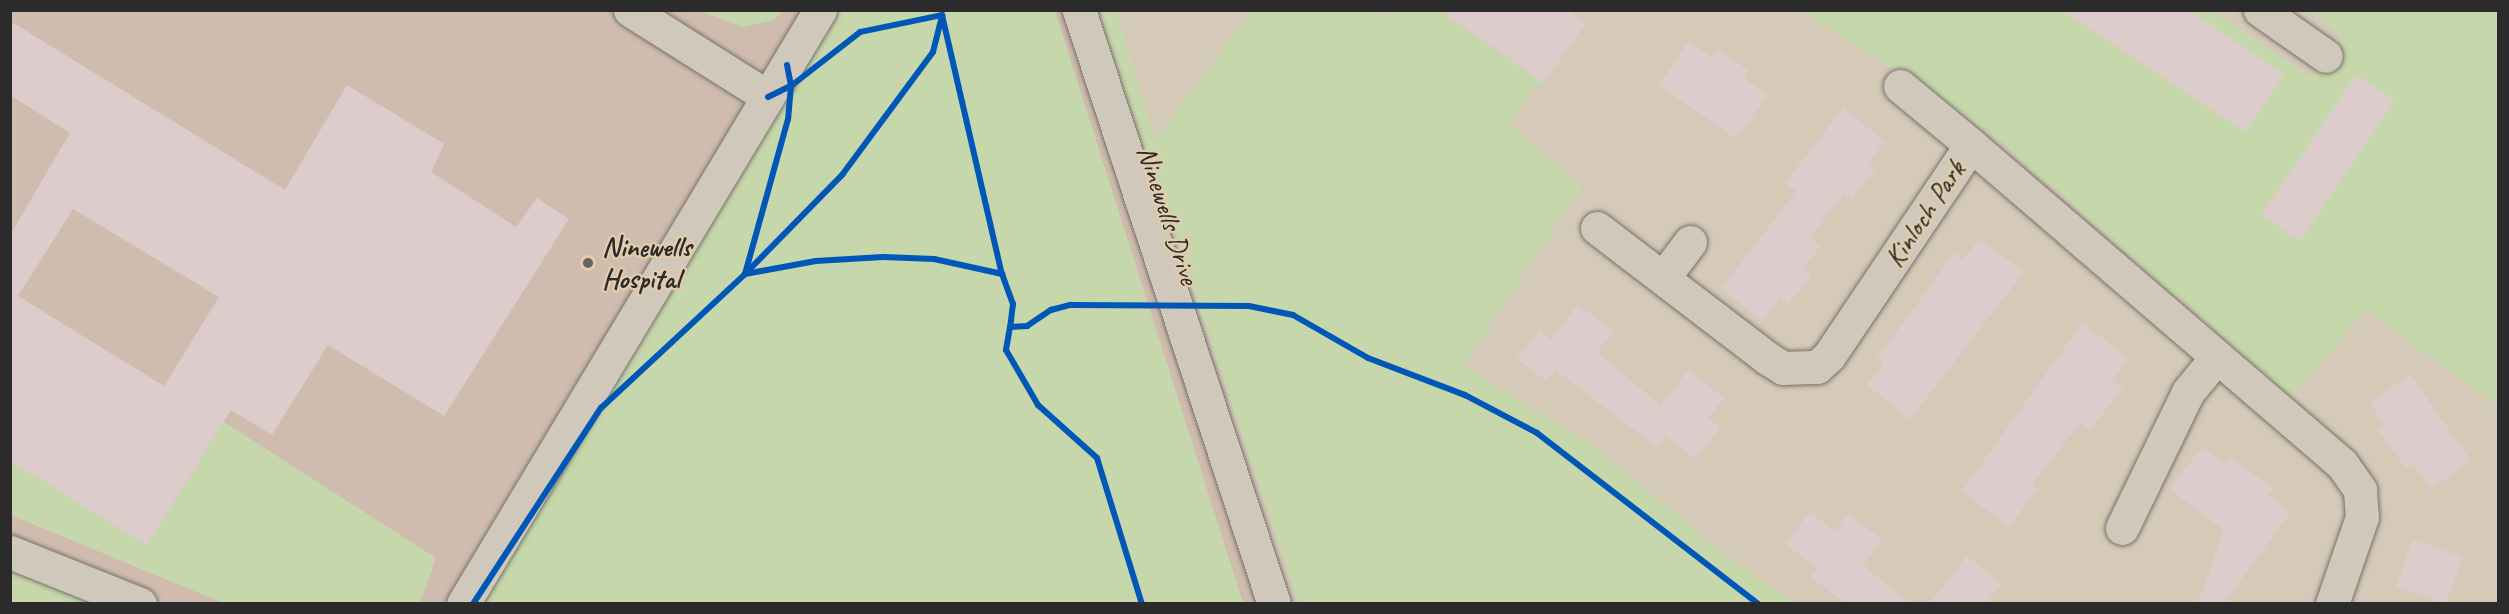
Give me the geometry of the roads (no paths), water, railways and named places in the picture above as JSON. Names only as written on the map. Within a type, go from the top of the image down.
[{"type":"street","points":[[630,10],[768,97]]},
{"type":"street","points":[[463,603],[820,10]]},
{"type":"street","points":[[2260,10],[2326,56]]},
{"type":"street","name":"Ninewells Drive","points":[[1075,14],[1274,603]]},
{"type":"street","points":[[1900,86],[1971,145]]},
{"type":"street","name":"Kinloch Park","points":[[1597,228],[1784,368],[1816,367],[1829,356],[1971,145],[2215,359],[2342,464],[2360,490],[2362,516],[2332,603]]},
{"type":"street","points":[[1663,278],[1690,242]]},
{"type":"street","points":[[2122,528],[2188,392],[2215,359]]},
{"type":"street","points":[[10,552],[140,603]]},
{"type":"place","name":"Ninewells Hospital","points":[[588,263]]}]
